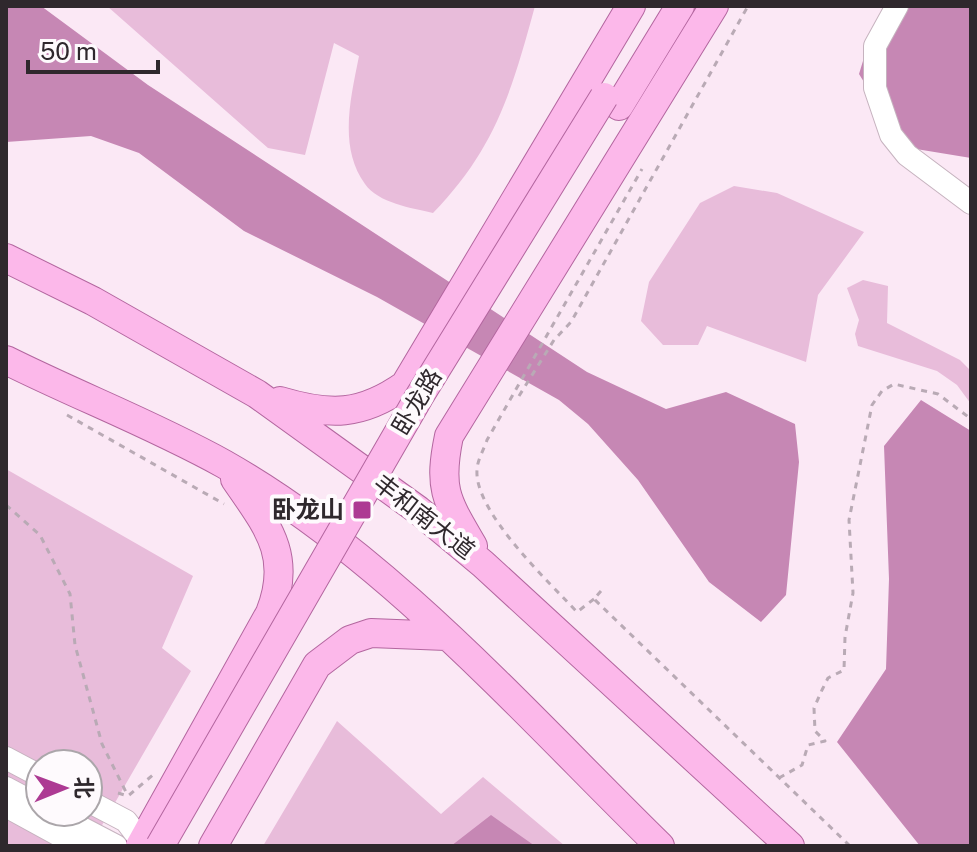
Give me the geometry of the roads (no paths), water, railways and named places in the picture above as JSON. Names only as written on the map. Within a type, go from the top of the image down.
[{"type":"main road","name":"卧龙路","points":[[257,394],[312,411],[351,411],[379,403],[405,385],[631,6]]},
{"type":"main road","name":"卧龙路","points":[[182,846],[435,402],[611,102],[659,6]]},
{"type":"main road","name":"卧龙路","points":[[139,845],[419,397],[611,102],[680,6]]},
{"type":"main road","name":"卧龙路","points":[[483,564],[452,510],[441,473],[449,436],[714,6]]},
{"type":"main road","name":"丰和南大道","points":[[6,258],[93,301],[257,394],[406,501],[483,564],[790,846]]},
{"type":"main road","points":[[6,360],[225,465],[381,575],[660,846]]},
{"type":"main road","points":[[139,845],[270,613],[279,589],[281,567],[266,524],[225,465]]},
{"type":"main road","points":[[213,846],[317,665],[350,640],[371,633],[446,636]]},
{"type":"street","points":[[897,6],[875,46],[875,88],[891,135],[907,155],[971,203]]},
{"type":"street","points":[[6,758],[24,768]]},
{"type":"street","points":[[6,771],[24,780]]},
{"type":"street","points":[[6,788],[24,798]]},
{"type":"street","points":[[6,806],[79,846]]},
{"type":"street","points":[[104,809],[126,821],[139,845]]},
{"type":"street","points":[[104,824],[139,845]]},
{"type":"street","points":[[94,828],[139,845]]},
{"type":"place","name":"卧龙山","points":[[362,510]]}]
